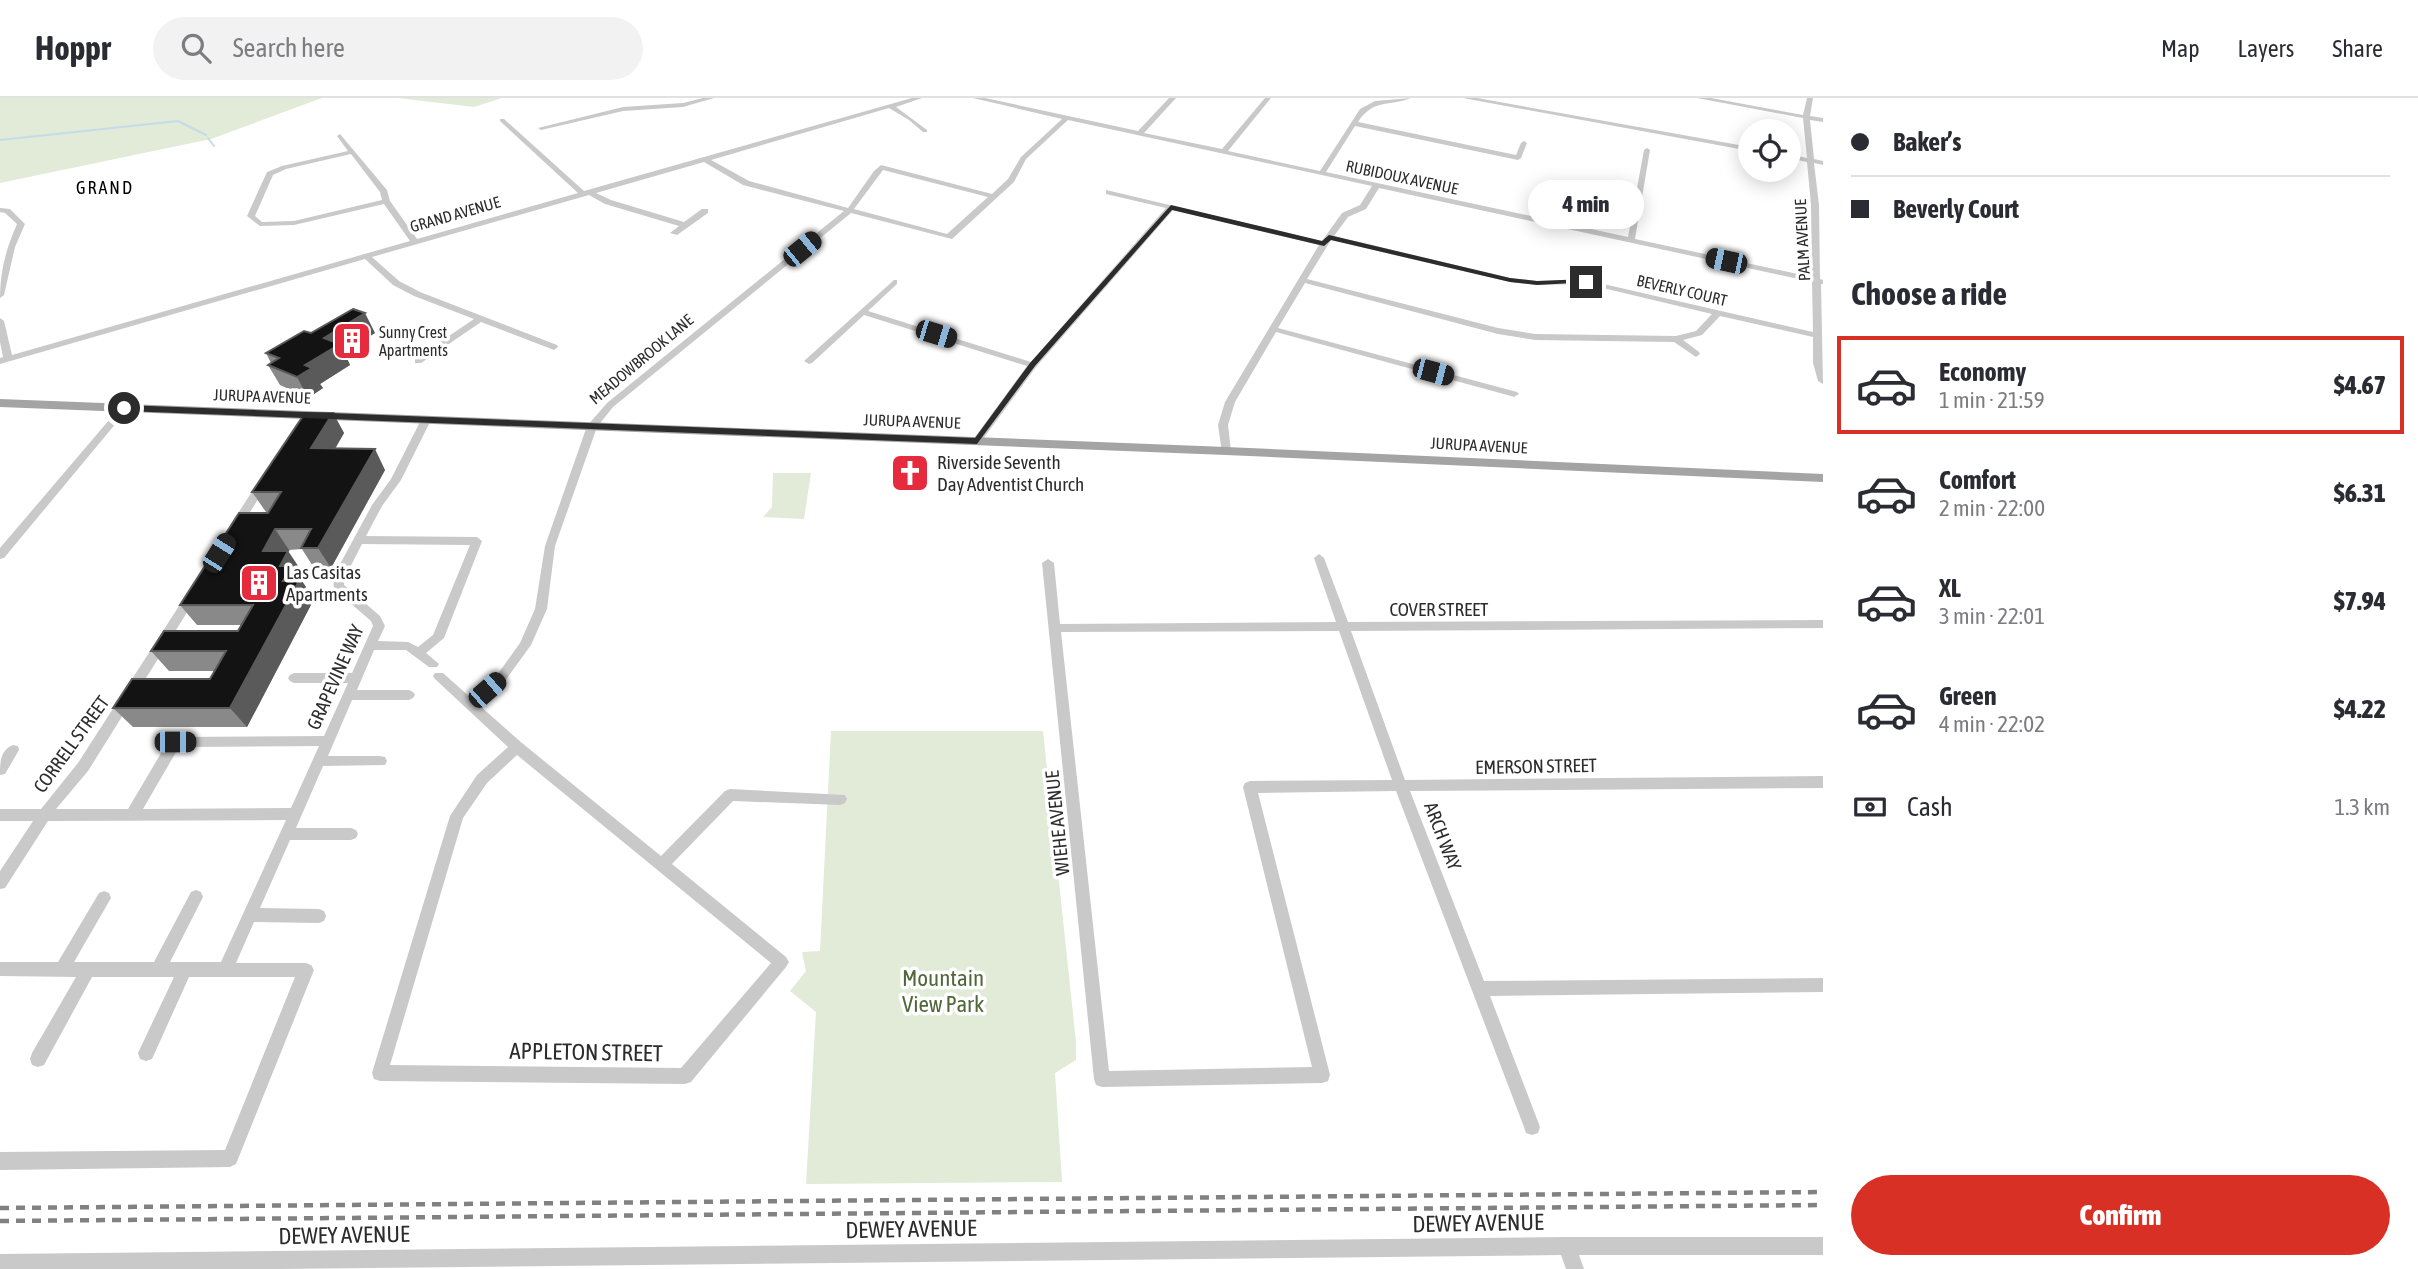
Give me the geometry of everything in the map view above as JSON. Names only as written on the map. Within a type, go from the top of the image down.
[{"type":"main road","name":"JURUPA AVENUE","points":[[0,403],[303,420],[426,420],[592,426],[1823,478]]},
{"type":"street","points":[[541,128],[623,109],[683,105],[711,98]]},
{"type":"street","name":"GRAND AVENUE","points":[[4,360],[919,98]]},
{"type":"street","name":"RUBIDOUX AVENUE","points":[[976,98],[1821,281]]},
{"type":"street","points":[[1139,134],[1173,98]]},
{"type":"street","points":[[1223,152],[1268,98]]},
{"type":"street","points":[[1322,173],[1362,110],[1375,103],[1408,98]]},
{"type":"street","points":[[1466,98],[1738,147]]},
{"type":"street","points":[[1508,106],[1512,98]]},
{"type":"street","points":[[1700,98],[1823,120]]},
{"type":"street","name":"PALM AVENUE","points":[[1810,98],[1806,117],[1819,206],[1821,336],[1818,363],[1823,381]]},
{"type":"street","points":[[890,106],[911,118],[925,131]]},
{"type":"street","points":[[704,159],[738,179],[770,190],[949,237],[1011,180],[1023,158],[1066,118]]},
{"type":"street","points":[[502,120],[586,193],[685,225]]},
{"type":"street","points":[[1352,123],[1518,158],[1524,143]]},
{"type":"street","points":[[340,135],[384,192],[386,201],[415,242]]},
{"type":"street","points":[[1631,240],[1647,150]]},
{"type":"street","points":[[351,152],[284,167],[270,174],[251,216],[260,224],[294,223],[386,201]]},
{"type":"street","points":[[1801,158],[1823,163]]},
{"type":"street","name":"MEADOWBROOK LANE","points":[[471,705],[501,678],[531,633],[541,609],[550,546],[592,426],[610,405],[848,212],[881,167],[991,196]]},
{"type":"street","points":[[770,190],[781,181]]},
{"type":"street","points":[[1226,451],[1223,425],[1225,413],[1327,241],[1345,215],[1363,207],[1376,186]]},
{"type":"street","name":"BEVERLY COURT","points":[[1109,192],[1510,280],[1537,283],[1586,282],[1821,336]]},
{"type":"street","points":[[977,441],[1032,365],[1171,207]]},
{"type":"street","points":[[0,210],[7,211],[21,224],[11,247],[0,295]]},
{"type":"street","points":[[674,233],[705,211]]},
{"type":"street","points":[[0,249],[11,247]]},
{"type":"street","points":[[366,256],[396,283],[554,347]]},
{"type":"street","points":[[1303,280],[1498,331],[1535,337],[1676,339],[1699,333],[1718,313]]},
{"type":"street","points":[[809,361],[894,282]]},
{"type":"street","points":[[863,312],[1032,365]]},
{"type":"street","points":[[418,361],[481,318]]},
{"type":"street","points":[[0,321],[4,360]]},
{"type":"street","points":[[1273,329],[1514,394]]},
{"type":"street","points":[[1676,339],[1696,354]]},
{"type":"street","points":[[0,555],[124,408]]},
{"type":"street","name":"GRAPEVINE WAY","points":[[226,969],[379,626],[376,619],[338,586],[339,577],[377,505],[396,480],[426,420]]},
{"type":"street","points":[[226,541],[270,472]]},
{"type":"street","points":[[358,540],[477,541],[439,638],[419,652]]},
{"type":"street","name":"ARCH WAY","points":[[1319,558],[1401,786],[1532,1128]]},
{"type":"street","name":"WIEHE AVENUE","points":[[1048,563],[1102,1079]]},
{"type":"street","name":"CORRELL STREET","points":[[0,883],[44,815],[83,767],[197,588]]},
{"type":"street","name":"COVER STREET","points":[[1056,628],[1823,624]]},
{"type":"street","points":[[371,645],[408,646],[419,652],[517,747],[662,864],[730,795],[841,799]]},
{"type":"street","points":[[294,678],[356,678]]},
{"type":"street","points":[[348,695],[409,695]]},
{"type":"street","points":[[132,815],[175,742],[327,741]]},
{"type":"street","points":[[380,1073],[457,816],[482,779],[517,747]]},
{"type":"street","points":[[0,769],[13,750]]},
{"type":"street","points":[[318,761],[380,761]]},
{"type":"street","name":"EMERSON STREET","points":[[1322,1075],[1250,788],[1823,782]]},
{"type":"street","points":[[0,815],[294,814]]},
{"type":"street","points":[[286,834],[351,834]]},
{"type":"street","name":"APPLETON STREET","points":[[380,1073],[685,1076],[781,962],[662,864]]},
{"type":"street","points":[[159,969],[196,897]]},
{"type":"street","points":[[62,969],[104,898]]},
{"type":"street","points":[[249,915],[319,916]]},
{"type":"street","points":[[0,969],[306,970],[230,1158],[0,1161]]},
{"type":"street","points":[[38,1059],[88,969]]},
{"type":"street","points":[[146,1053],[185,969]]},
{"type":"street","points":[[1479,989],[1823,985]]},
{"type":"street","points":[[1102,1079],[1322,1075]]},
{"type":"street","points":[[1567,1246],[1575,1269]]},
{"type":"street","name":"DEWEY AVENUE","points":[[0,1263],[63,1266],[472,1264],[1567,1246],[1823,1246]]},
{"type":"green space","points":[[0,98],[322,98],[211,139],[0,183]]},
{"type":"green space","points":[[398,98],[502,98],[474,107]]},
{"type":"green space","points":[[773,473],[811,473],[804,519],[763,517],[772,507]]},
{"type":"green space","name":"Mountain View Park","points":[[831,731],[1043,731],[1076,1042],[1076,1060],[1055,1073],[1062,1182],[806,1184],[816,1012],[790,991],[806,971],[802,952],[820,951]]},
{"type":"building","points":[[353,309],[365,313],[324,338],[340,344],[305,365],[312,368],[297,377],[268,365],[279,358],[266,353],[304,331],[311,333]]},
{"type":"building","points":[[305,413],[333,413],[311,448],[375,449],[318,548],[301,548],[311,529],[275,529],[263,551],[288,551],[280,566],[292,566],[283,581],[299,581],[230,708],[113,708],[132,679],[210,679],[226,651],[151,651],[164,631],[238,631],[253,605],[180,605],[239,513],[268,513],[281,492],[252,492]]},
{"type":"waterway","points":[[0,140],[178,121],[206,135]]},
{"type":"waterway","points":[[208,138],[214,146]]},
{"type":"railway","points":[[0,1208],[1823,1192]]},
{"type":"railway","points":[[0,1221],[1823,1205]]},
{"type":"place","name":"Sunny Crest Apartments","points":[[352,341]]},
{"type":"place","name":"Riverside Seventh Day Adventist Church","points":[[910,473]]},
{"type":"place","name":"Las Casitas Apartments","points":[[259,583]]},
{"type":"district","name":"GRAND","points":[[105,187]]},
{"type":"route","points":[[124,408],[977,441],[1032,365],[1171,207],[1324,244],[1329,237],[1510,280],[1537,283],[1573,280],[1586,282]]}]
